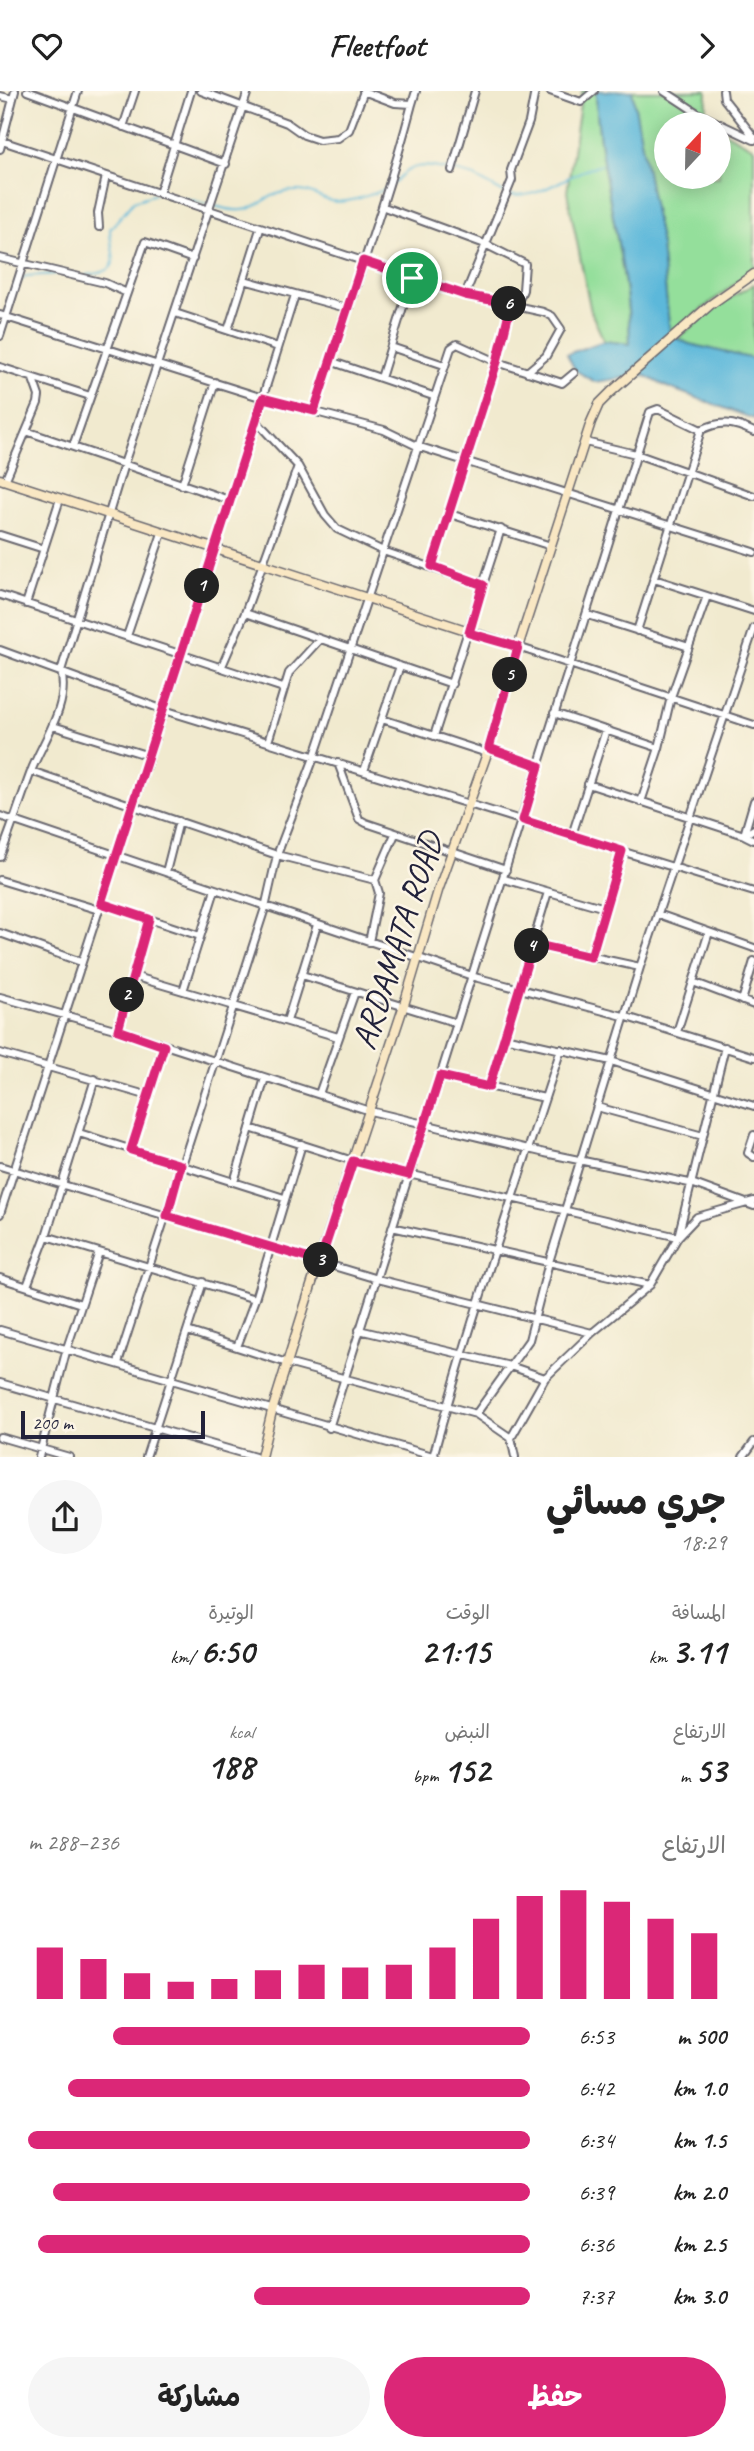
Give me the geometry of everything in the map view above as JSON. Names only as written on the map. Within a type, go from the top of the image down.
[{"type":"main road","name":"ARDAMATA ROAD","points":[[261,1457],[287,1363],[404,1008],[417,958],[488,751],[518,647],[599,404],[685,327],[754,274]]},
{"type":"main road","points":[[3,480],[518,647]]},
{"type":"street","points":[[15,91],[1,145],[58,160],[465,295],[552,316],[561,329],[547,356],[527,372]]},
{"type":"street","points":[[27,91],[226,164]]},
{"type":"street","points":[[0,336],[3,316],[58,160],[78,91]]},
{"type":"street","points":[[123,127],[135,91]]},
{"type":"street","points":[[159,194],[191,91]]},
{"type":"street","points":[[201,91],[287,123],[304,135],[320,140],[338,138],[349,129],[363,91],[395,103],[412,104]]},
{"type":"street","points":[[0,856],[31,771],[53,726],[64,681],[61,671],[107,515],[226,164],[248,91]]},
{"type":"street","points":[[314,411],[346,309],[384,207],[416,91]]},
{"type":"street","points":[[452,170],[475,91]]},
{"type":"street","points":[[465,295],[512,180],[511,170],[529,122],[535,91]]},
{"type":"street","points":[[550,91],[581,102],[594,91]]},
{"type":"street","points":[[664,91],[691,110],[754,139]]},
{"type":"street","points":[[723,91],[724,99],[754,139]]},
{"type":"street","points":[[0,96],[13,100]]},
{"type":"street","points":[[99,227],[98,213],[107,176]]},
{"type":"street","points":[[384,207],[485,244],[525,264],[523,290],[514,305],[432,566]]},
{"type":"street","points":[[228,330],[260,229]]},
{"type":"street","points":[[73,446],[145,242],[193,259]]},
{"type":"street","points":[[0,258],[104,283],[127,292]]},
{"type":"street","points":[[381,378],[412,278]]},
{"type":"street","points":[[244,280],[346,309]]},
{"type":"street","points":[[0,1214],[164,710],[295,295]]},
{"type":"street","points":[[175,313],[278,347]]},
{"type":"street","points":[[3,316],[263,398],[384,430],[417,446],[754,552]]},
{"type":"street","points":[[118,1363],[265,908],[276,855],[315,755],[451,348],[457,344],[497,362],[562,383],[574,373]]},
{"type":"street","points":[[391,347],[444,365]]},
{"type":"street","points":[[330,361],[433,396]]},
{"type":"street","points":[[0,367],[90,396]]},
{"type":"street","points":[[3,480],[39,396],[33,379]]},
{"type":"street","points":[[182,485],[215,382]]},
{"type":"street","points":[[329,1427],[523,820],[554,713],[588,615],[636,454],[653,409],[701,431]]},
{"type":"street","points":[[255,420],[298,466],[330,523],[337,529],[383,551],[483,585]]},
{"type":"street","points":[[637,631],[690,473],[701,431],[718,422],[727,422],[754,432]]},
{"type":"street","points":[[26,431],[229,500]]},
{"type":"street","points":[[585,442],[636,454],[754,496]]},
{"type":"street","points":[[222,666],[245,613],[298,466]]},
{"type":"street","points":[[26,604],[60,499]]},
{"type":"street","points":[[450,514],[551,546]]},
{"type":"street","points":[[434,736],[501,529]]},
{"type":"street","points":[[127,636],[162,533]]},
{"type":"street","points":[[0,535],[44,549]]},
{"type":"street","points":[[654,579],[754,611]]},
{"type":"street","points":[[0,595],[283,688]]},
{"type":"street","points":[[641,802],[659,748],[671,697],[707,596]]},
{"type":"street","points":[[245,613],[452,684]]},
{"type":"street","points":[[588,615],[689,647]]},
{"type":"street","points":[[476,1414],[529,1340],[548,1262],[627,1017],[640,967],[676,867],[754,628]]},
{"type":"street","points":[[268,742],[283,688],[295,663],[320,639]]},
{"type":"street","points":[[518,647],[754,725]]},
{"type":"street","points":[[0,650],[164,710],[754,892]]},
{"type":"street","points":[[364,771],[400,666]]},
{"type":"street","points":[[554,713],[659,748]]},
{"type":"street","points":[[382,719],[539,766]]},
{"type":"street","points":[[53,726],[149,756]]},
{"type":"street","points":[[572,835],[606,730]]},
{"type":"street","points":[[338,763],[359,819],[395,834],[506,870]]},
{"type":"street","points":[[31,771],[276,855],[375,880]]},
{"type":"street","points":[[588,784],[754,840]]},
{"type":"street","points":[[744,835],[754,801]]},
{"type":"street","points":[[0,816],[472,976],[627,1017],[754,1057]]},
{"type":"street","points":[[166,872],[179,821]]},
{"type":"street","points":[[744,835],[754,829]]},
{"type":"street","points":[[369,942],[379,893],[375,880],[395,834]]},
{"type":"street","points":[[591,957],[622,851]]},
{"type":"street","points":[[503,879],[605,908]]},
{"type":"street","points":[[0,880],[149,919],[200,936]]},
{"type":"street","points":[[183,991],[215,890]]},
{"type":"street","points":[[489,1087],[548,892]]},
{"type":"street","points":[[658,914],[754,948]]},
{"type":"street","points":[[118,1030],[149,919]]},
{"type":"street","points":[[287,1021],[317,925]]},
{"type":"street","points":[[677,1032],[709,932]]},
{"type":"street","points":[[0,933],[81,962]]},
{"type":"street","points":[[533,944],[640,967]]},
{"type":"street","points":[[742,1001],[754,961]]},
{"type":"street","points":[[302,975],[457,1023]]},
{"type":"street","points":[[133,976],[338,1037]]},
{"type":"street","points":[[693,982],[754,1005]]},
{"type":"street","points":[[319,1094],[355,992]]},
{"type":"street","points":[[0,997],[118,1030],[370,1111],[529,1149],[694,1184],[752,1204]]},
{"type":"street","points":[[504,1037],[611,1061],[754,1107]]},
{"type":"street","points":[[131,1150],[164,1046]]},
{"type":"street","points":[[678,1237],[694,1184],[725,1047]]},
{"type":"street","points":[[0,1330],[434,1457],[460,1357],[561,1049]]},
{"type":"street","points":[[0,1053],[149,1095]]},
{"type":"street","points":[[440,1076],[545,1098]]},
{"type":"street","points":[[234,1182],[265,1078]]},
{"type":"street","points":[[27,1286],[63,1186],[95,1079]]},
{"type":"street","points":[[597,1107],[703,1136]]},
{"type":"street","points":[[250,1128],[353,1161],[678,1237]]},
{"type":"street","points":[[79,1133],[284,1198]]},
{"type":"street","points":[[754,1135],[748,1153],[754,1157]]},
{"type":"street","points":[[237,1347],[255,1299],[302,1144]]},
{"type":"street","points":[[0,1166],[269,1249],[592,1333]]},
{"type":"street","points":[[515,1457],[511,1438],[545,1378],[592,1333],[650,1285],[678,1237],[697,1217],[752,1204]]},
{"type":"street","points":[[392,1227],[650,1285]]},
{"type":"street","points":[[46,1236],[255,1299]]},
{"type":"street","points":[[39,1453],[67,1348],[99,1252]]},
{"type":"street","points":[[0,1278],[81,1304]]},
{"type":"street","points":[[146,1457],[203,1282]]},
{"type":"street","points":[[359,1330],[460,1357],[510,1366],[545,1378]]},
{"type":"street","points":[[187,1331],[287,1363],[476,1414],[511,1438]]},
{"type":"street","points":[[0,1383],[255,1457]]},
{"type":"street","points":[[0,1437],[39,1453],[69,1457]]},
{"type":"street","points":[[743,1457],[754,1442]]},
{"type":"green space","points":[[582,91],[596,91],[602,155],[624,281],[630,344],[604,341],[591,312],[567,192]]},
{"type":"green space","points":[[632,91],[707,91],[706,112],[654,112],[654,189],[732,189],[732,136],[754,148],[754,269],[670,334],[661,246]]},
{"type":"green space","points":[[754,284],[754,359],[678,339],[710,310]]},
{"type":"water","points":[[596,91],[632,91],[661,246],[670,335],[689,344],[754,359],[754,419],[667,387],[644,375],[595,382],[575,370],[567,354],[604,341],[630,344],[625,281],[602,155]]},
{"type":"waterway","points":[[509,195],[532,194],[601,165]]},
{"type":"waterway","points":[[393,184],[412,168],[450,170]]},
{"type":"waterway","points":[[455,171],[471,175],[504,193]]},
{"type":"waterway","points":[[212,205],[241,210],[258,205],[272,196],[295,191],[341,202],[386,189]]},
{"type":"waterway","points":[[86,275],[99,273],[112,266],[110,229],[134,201],[155,194]]},
{"type":"waterway","points":[[182,198],[207,204]]},
{"type":"waterway","points":[[21,280],[26,276],[56,274]]},
{"type":"route","points":[[363,261],[412,278],[465,295],[511,304],[497,362],[432,566],[483,585],[469,633],[518,647],[489,748],[539,766],[523,820],[622,851],[591,957],[533,944],[489,1087],[440,1076],[408,1175],[353,1161],[320,1262],[269,1249],[167,1216],[181,1165],[131,1150],[164,1046],[118,1030],[149,919],[101,903],[263,398],[314,411],[363,261]]}]
